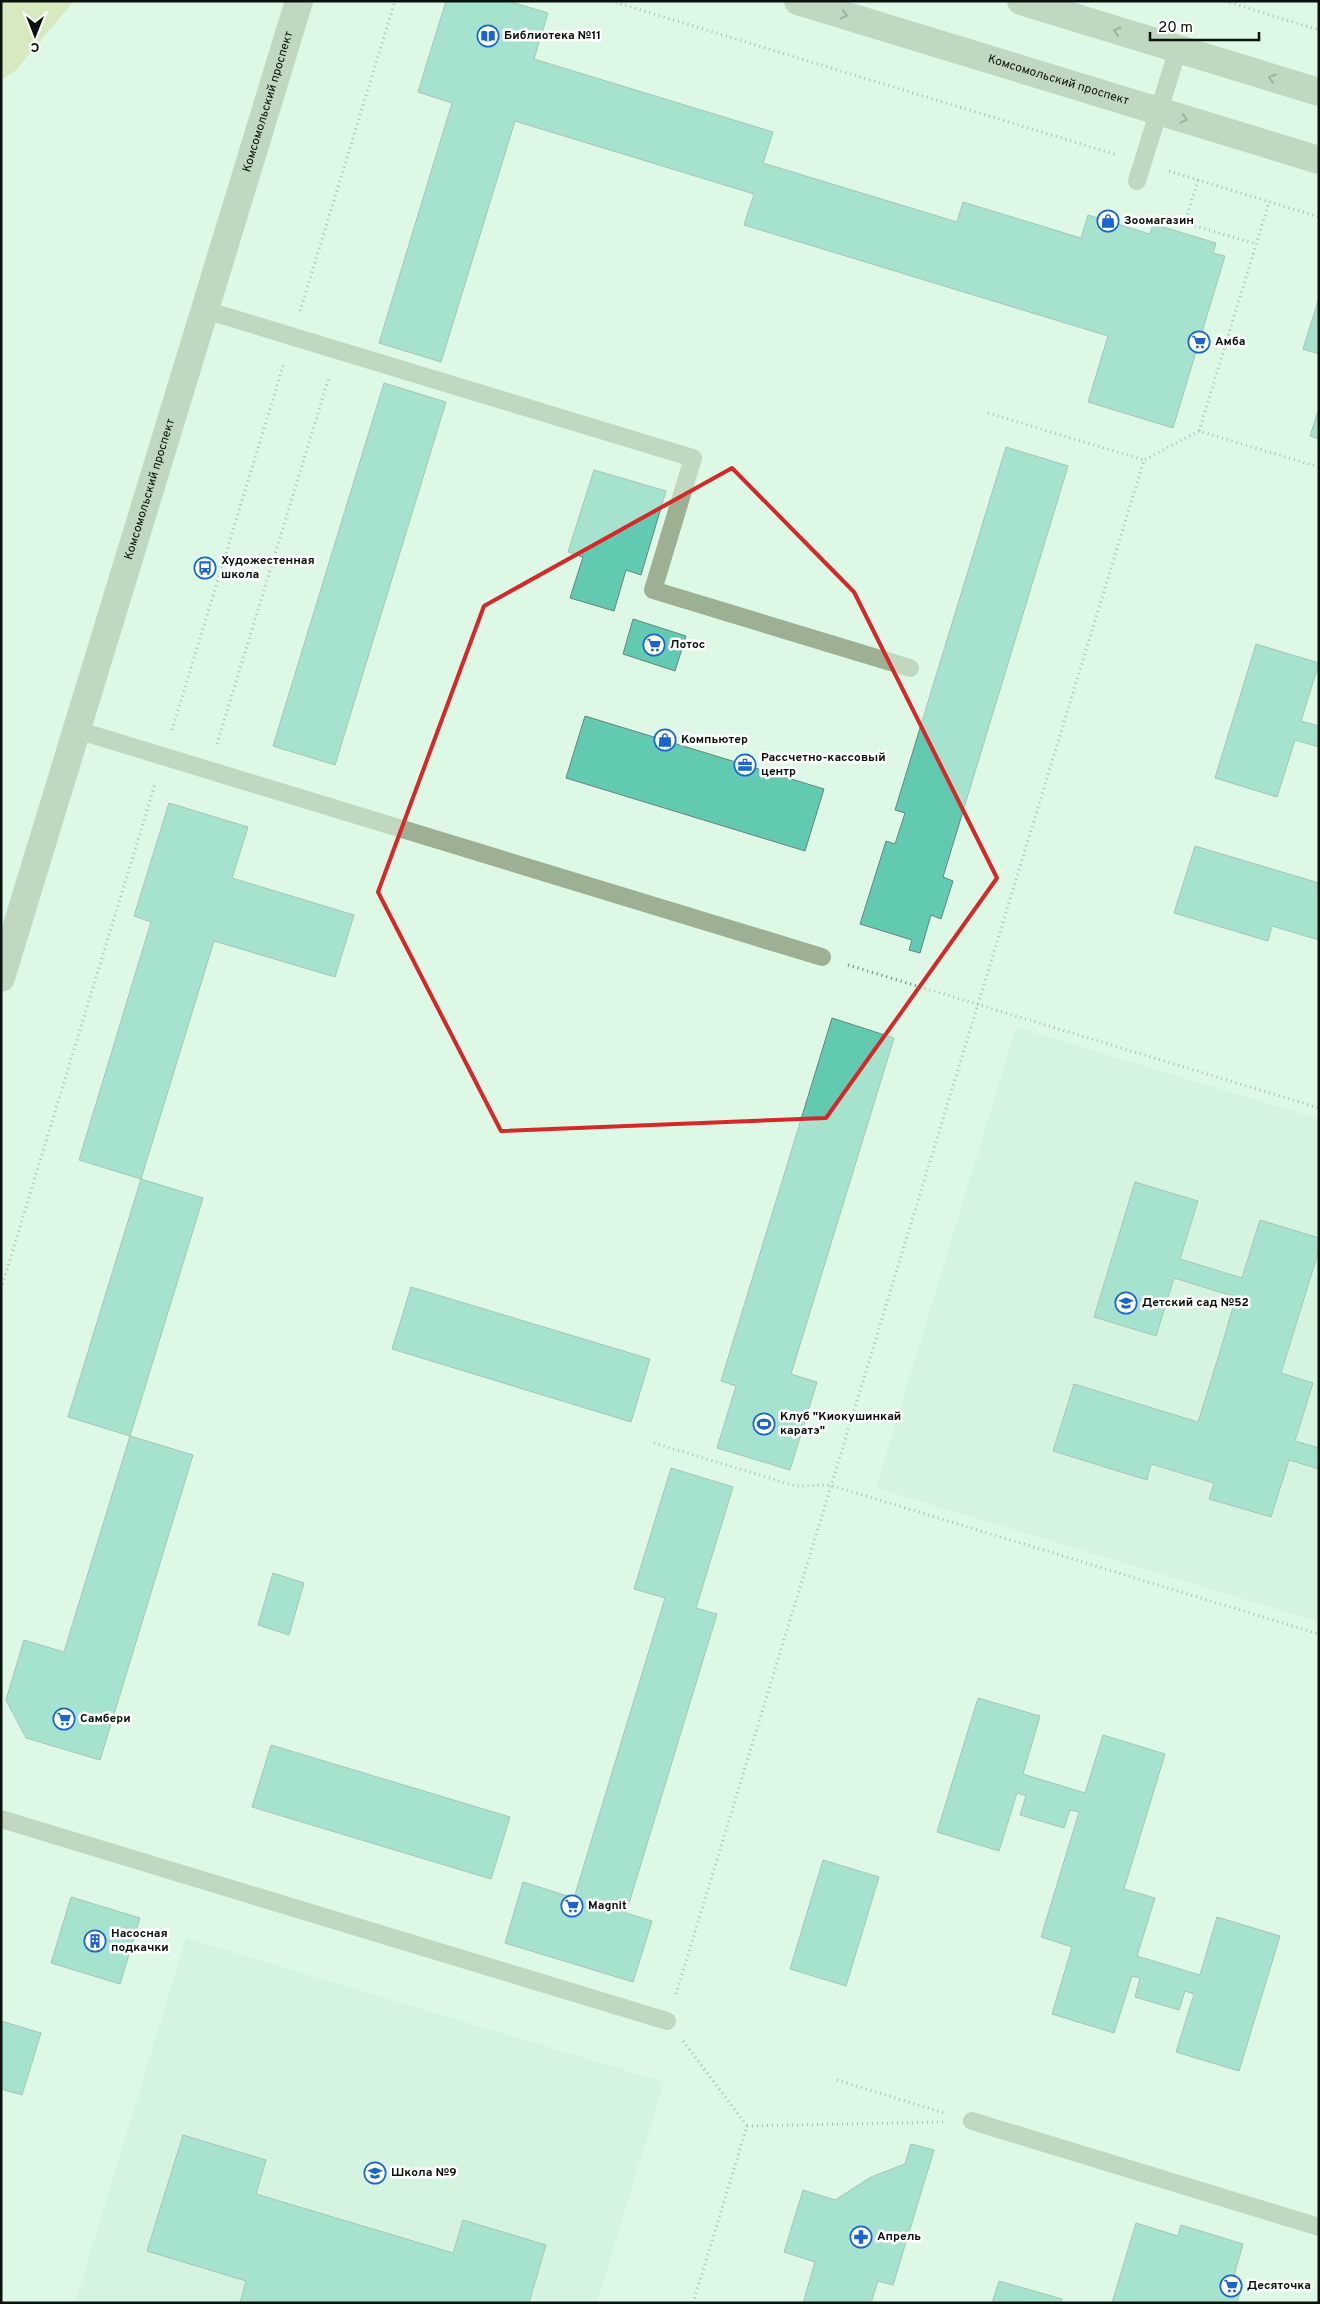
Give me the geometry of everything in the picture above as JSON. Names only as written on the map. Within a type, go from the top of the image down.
[{"type":"street","name":"Комсомольский проспект","points":[[1,978],[299,1]]},
{"type":"street","name":"Комсомольский проспект","points":[[798,1],[1319,160]]},
{"type":"street","points":[[1020,1],[1319,92]]},
{"type":"lane","points":[[1137,181],[1178,49]]},
{"type":"lane","points":[[205,310],[693,458],[653,590],[910,668]]},
{"type":"lane","points":[[77,730],[822,957]]},
{"type":"lane","points":[[1,1819],[667,2021]]},
{"type":"lane","points":[[972,2121],[1319,2227]]},
{"type":"path","points":[[1,1289],[394,1]]},
{"type":"path","points":[[611,1],[1319,217]]},
{"type":"path","points":[[1225,1],[1319,30]]},
{"type":"path","points":[[1198,180],[1184,223],[1256,244]]},
{"type":"path","points":[[1199,431],[1269,202]]},
{"type":"path","points":[[209,770],[337,350]]},
{"type":"path","points":[[988,412],[1144,460],[1199,431],[1319,467]]},
{"type":"path","points":[[747,2126],[667,2021],[1144,460]]},
{"type":"path","points":[[822,957],[1319,1108]]},
{"type":"path","points":[[654,1443],[796,1486],[830,1486],[1319,1634]]},
{"type":"path","points":[[837,2080],[972,2121]]},
{"type":"path","points":[[747,2126],[972,2121]]},
{"type":"path","points":[[693,2303],[747,2126]]},
{"type":"highlighted area","points":[[732,468],[854,592],[997,878],[826,1118],[501,1131],[378,892],[484,606]]},
{"type":"shaded area","name":"Детский сад №52","points":[[1016,1027],[1319,1119],[1319,1622],[876,1488]]},
{"type":"shaded area","name":"Школа №9","points":[[186,1938],[664,2082],[597,2303],[75,2303]]},
{"type":"green space","points":[[1,1],[74,1],[15,71],[1,80]]},
{"type":"building","points":[[446,1],[508,1],[548,13],[534,59],[773,132],[763,163],[957,222],[963,202],[1081,238],[1088,215],[1150,234],[1153,224],[1216,243],[1213,253],[1225,256],[1173,428],[1088,402],[1108,336],[744,225],[754,194],[515,121],[441,362],[379,343],[452,103],[418,92]]},
{"type":"building","points":[[1319,298],[1319,354],[1303,349]]},
{"type":"building","points":[[384,383],[446,402],[335,765],[273,746]]},
{"type":"building","points":[[1319,408],[1319,439],[1310,436]]},
{"type":"building","points":[[1006,447],[1068,466],[943,877],[953,881],[941,919],[931,915],[920,953],[909,950],[912,940],[860,924],[886,841],[895,844],[905,813],[895,810]]},
{"type":"building","points":[[594,470],[666,491],[641,575],[626,570],[614,611],[570,598],[583,557],[568,552]]},
{"type":"building","name":"Лотос","points":[[633,619],[686,636],[675,671],[623,654]]},
{"type":"building","points":[[1256,644],[1319,663],[1301,721],[1319,726],[1319,747],[1295,740],[1277,797],[1215,778]]},
{"type":"building","points":[[585,716],[824,789],[805,851],[566,778]]},
{"type":"building","points":[[169,803],[248,827],[232,878],[354,915],[335,977],[214,941],[141,1179],[79,1160],[151,922],[134,916]]},
{"type":"building","points":[[1195,846],[1319,883],[1319,940],[1272,926],[1268,941],[1174,913]]},
{"type":"building","points":[[832,1018],[894,1038],[791,1374],[817,1382],[790,1470],[717,1448],[736,1386],[721,1381]]},
{"type":"building","points":[[141,1179],[203,1198],[130,1436],[68,1417]]},
{"type":"building","points":[[1135,1182],[1198,1201],[1180,1259],[1242,1278],[1260,1220],[1319,1238],[1319,1250],[1281,1373],[1313,1383],[1295,1441],[1319,1448],[1319,1469],[1289,1460],[1271,1517],[1209,1499],[1214,1483],[1151,1464],[1147,1480],[1053,1451],[1074,1384],[1198,1422],[1219,1355],[1236,1297],[1174,1278],[1156,1336],[1094,1317]]},
{"type":"building","points":[[411,1287],[650,1359],[631,1422],[392,1349]]},
{"type":"building","points":[[130,1436],[193,1455],[100,1760],[26,1738],[6,1700],[24,1640],[64,1652]]},
{"type":"building","points":[[671,1468],[733,1487],[696,1608],[717,1614],[626,1913],[652,1921],[633,1982],[505,1943],[523,1882],[574,1898],[665,1598],[634,1589]]},
{"type":"building","points":[[273,1573],[304,1583],[289,1635],[258,1625]]},
{"type":"building","points":[[978,1698],[1040,1716],[1023,1774],[1085,1793],[1103,1735],[1165,1754],[1124,1889],[1155,1898],[1137,1956],[1200,1975],[1217,1917],[1280,1936],[1239,2071],[1176,2052],[1194,1994],[1185,1991],[1179,2010],[1135,1997],[1140,1978],[1132,1976],[1114,2033],[1052,2014],[1072,1947],[1041,1937],[1079,1812],[1070,1810],[1064,1828],[1020,1815],[1026,1796],[1017,1793],[999,1851],[937,1832]]},
{"type":"building","points":[[271,1745],[510,1817],[491,1879],[252,1807]]},
{"type":"building","points":[[823,1860],[879,1877],[846,1986],[790,1969]]},
{"type":"building","name":"Насосная подкачки","points":[[71,1897],[140,1918],[120,1984],[51,1963]]},
{"type":"building","points":[[1,2021],[41,2033],[22,2095],[1,2089]]},
{"type":"building","points":[[183,2135],[266,2160],[256,2194],[453,2253],[463,2220],[546,2245],[529,2303],[240,2303],[246,2281],[147,2251]]},
{"type":"building","points":[[911,2144],[934,2150],[893,2285],[878,2281],[871,2303],[803,2303],[815,2262],[784,2252],[803,2190],[835,2200],[871,2177],[905,2164]]},
{"type":"building","points":[[1136,2223],[1178,2236],[1181,2225],[1243,2244],[1231,2286],[1241,2289],[1237,2303],[1112,2303]]},
{"type":"building","points":[[999,2281],[1062,2299],[1061,2303],[992,2303]]},
{"type":"place","name":"Библиотека №11","points":[[488,36]]},
{"type":"place","name":"Зоомагазин","points":[[1108,221]]},
{"type":"place","name":"Амба","points":[[1199,342]]},
{"type":"place","name":"Художестенная школа","points":[[205,568]]},
{"type":"place","name":"Лотос","points":[[654,645]]},
{"type":"place","name":"Компьютер","points":[[665,740]]},
{"type":"place","name":"Рассчетно-кассовый центр","points":[[745,765]]},
{"type":"place","name":"Детский сад №52","points":[[1126,1303]]},
{"type":"place","name":"Клуб \"Киокушинкай каратэ\"","points":[[764,1424]]},
{"type":"place","name":"Самбери","points":[[64,1719]]},
{"type":"place","name":"Magnit","points":[[572,1906]]},
{"type":"place","name":"Насосная подкачки","points":[[95,1941]]},
{"type":"place","name":"Школа №9","points":[[375,2173]]},
{"type":"place","name":"Апрель","points":[[861,2237]]},
{"type":"place","name":"Десяточка","points":[[1231,2286]]}]
